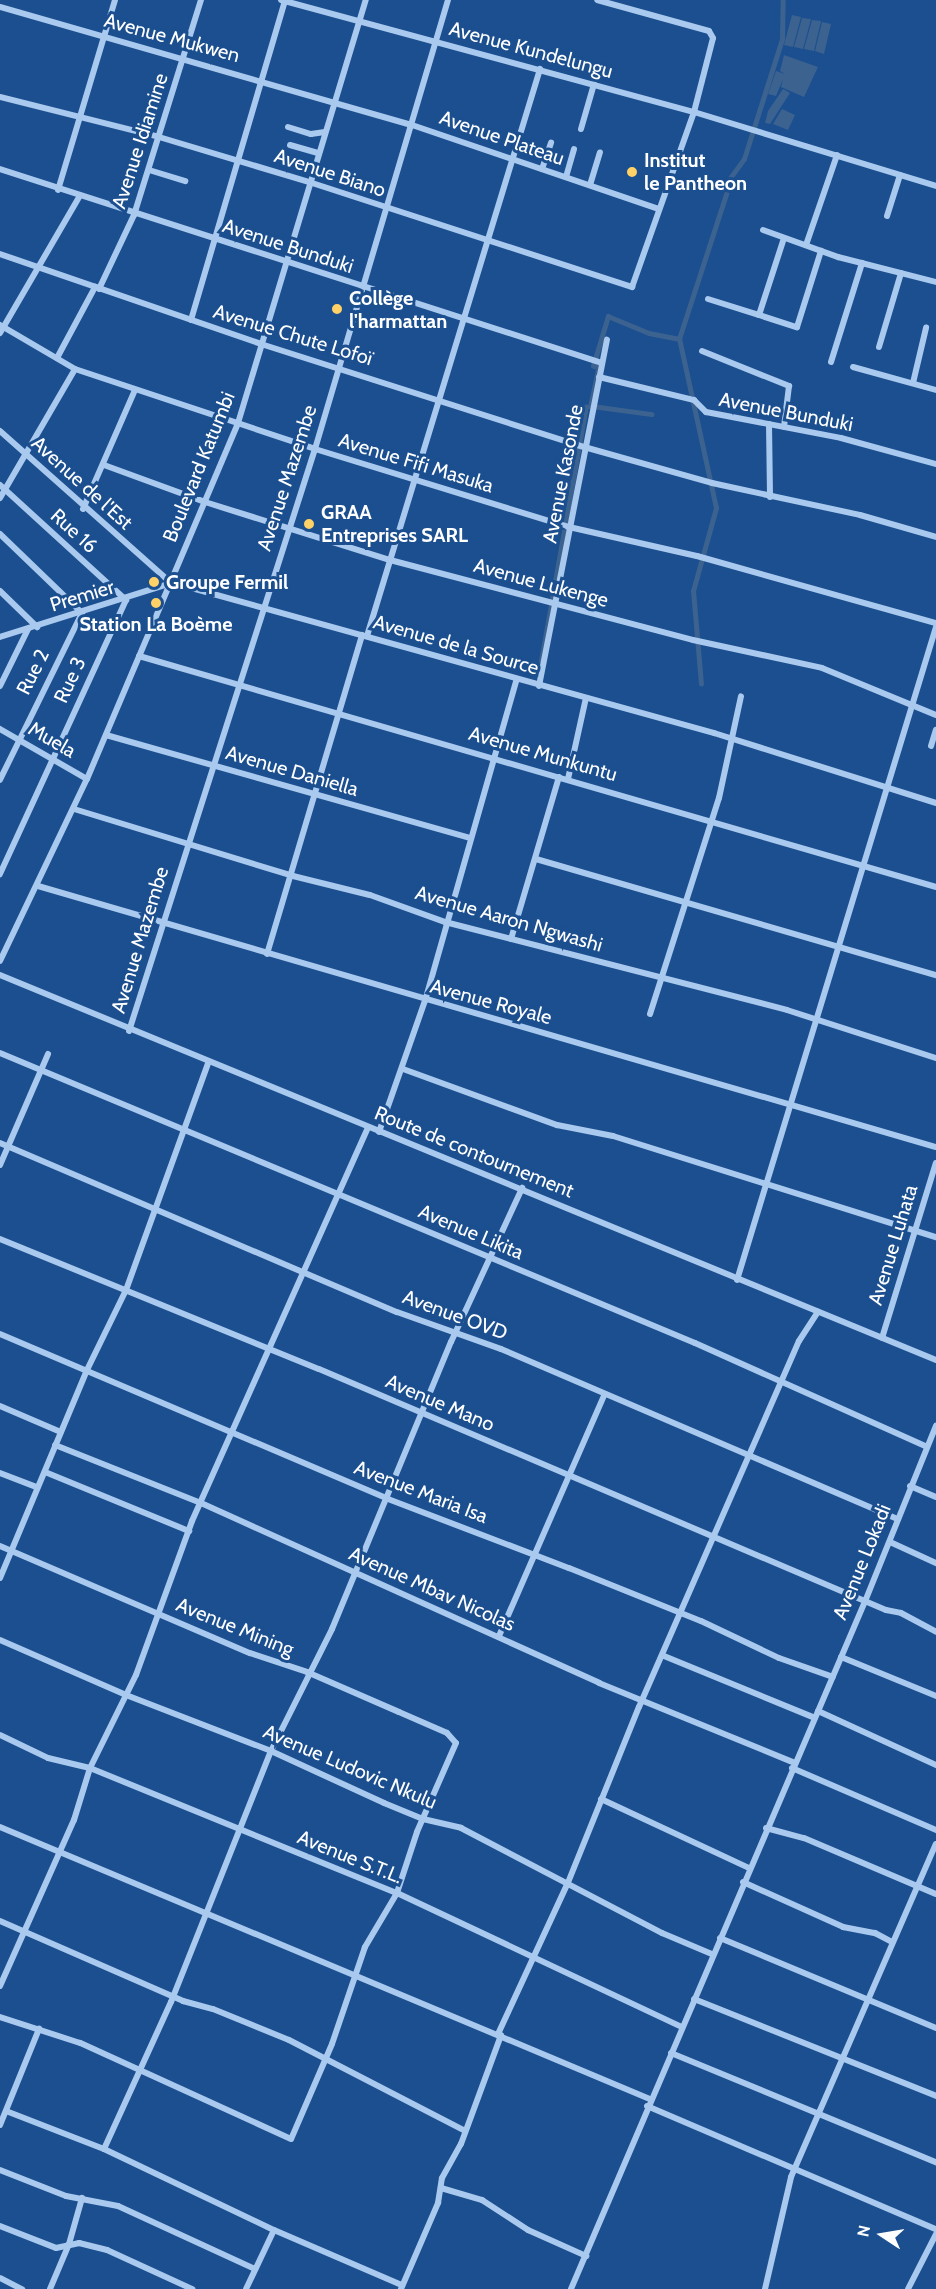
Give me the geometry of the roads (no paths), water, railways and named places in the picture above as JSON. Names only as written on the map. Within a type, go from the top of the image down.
[{"type":"street","points":[[58,190],[115,0]]},
{"type":"street","name":"Avenue Idiamine","points":[[57,358],[97,288],[134,215],[201,0]]},
{"type":"street","points":[[191,320],[239,162],[284,0]]},
{"type":"street","name":"Avenue Kundelungu","points":[[284,0],[694,112],[936,186]]},
{"type":"street","name":"Boulevard Katumbi","points":[[1,958],[74,809],[237,423],[366,0]]},
{"type":"street","name":"Avenue Mazembe","points":[[129,1031],[237,685],[315,449],[448,0]]},
{"type":"street","points":[[597,0],[709,31],[713,35],[694,112],[659,209]]},
{"type":"street","name":"Avenue Mukwen","points":[[0,7],[185,57],[334,103]]},
{"type":"street","points":[[267,954],[339,714],[442,399],[515,160],[540,69]]},
{"type":"street","points":[[581,129],[594,84]]},
{"type":"street","name":"Avenue Biano","points":[[0,97],[159,137],[309,182],[632,287],[659,209]]},
{"type":"street","name":"Avenue Plateau","points":[[334,103],[412,126],[659,209]]},
{"type":"street","points":[[288,127],[311,134],[325,132]]},
{"type":"street","points":[[542,169],[551,143]]},
{"type":"street","points":[[290,145],[318,153]]},
{"type":"street","points":[[566,177],[574,149]]},
{"type":"street","points":[[590,185],[600,153]]},
{"type":"street","points":[[806,245],[837,155]]},
{"type":"street","name":"Avenue Bunduki","points":[[0,169],[134,215],[597,362]]},
{"type":"street","points":[[148,170],[185,181]]},
{"type":"street","points":[[887,216],[900,175]]},
{"type":"street","points":[[1,328],[79,197]]},
{"type":"street","points":[[763,230],[822,251],[936,282]]},
{"type":"street","points":[[759,315],[784,238]]},
{"type":"street","points":[[708,299],[797,327],[822,251]]},
{"type":"street","name":"Avenue Chute Lofoï","points":[[0,254],[261,344],[442,399],[582,446],[770,497],[860,515],[936,537]]},
{"type":"street","points":[[831,362],[862,263]]},
{"type":"street","points":[[879,347],[902,273]]},
{"type":"street","name":"Avenue Fifi Masuka","points":[[1,328],[75,369],[315,449],[569,527],[697,556],[936,625]]},
{"type":"street","points":[[913,383],[926,328]]},
{"type":"street","name":"Avenue Kasonde","points":[[539,686],[582,446],[599,377],[597,362],[607,340]]},
{"type":"street","points":[[702,351],[789,386],[784,427]]},
{"type":"street","points":[[853,367],[936,390]]},
{"type":"street","points":[[0,498],[2,487],[26,454],[75,369]]},
{"type":"street","name":"Avenue Bunduki","points":[[599,377],[691,400],[706,412],[784,427],[936,464]]},
{"type":"street","points":[[83,508],[104,465],[135,390]]},
{"type":"street","points":[[769,424],[770,497]]},
{"type":"street","name":"Avenue de l'Est","points":[[0,431],[83,508],[170,582]]},
{"type":"street","name":"Avenue Lukenge","points":[[104,465],[205,502],[390,560],[693,640],[822,668],[912,708],[936,715]]},
{"type":"street","name":"Rue 16","points":[[2,487],[126,600]]},
{"type":"street","points":[[0,534],[82,613]]},
{"type":"street","name":"Premier","points":[[0,637],[126,600],[163,588],[170,582]]},
{"type":"street","name":"Avenue de la Source","points":[[170,582],[734,740],[936,803]]},
{"type":"street","points":[[0,591],[37,627]]},
{"type":"street","name":"Rue 3","points":[[0,874],[126,600]]},
{"type":"street","name":"Rue 2","points":[[0,780],[17,739],[82,613]]},
{"type":"street","points":[[737,1280],[936,625]]},
{"type":"street","points":[[0,686],[28,629]]},
{"type":"street","name":"Avenue Munkuntu","points":[[139,656],[712,819],[936,886]]},
{"type":"street","points":[[379,1132],[403,1070],[425,1001],[445,922],[517,679]]},
{"type":"street","points":[[650,1014],[712,819],[734,740],[741,696]]},
{"type":"street","points":[[568,779],[586,698]]},
{"type":"street","name":"Muela","points":[[0,729],[87,779]]},
{"type":"street","points":[[931,746],[936,730]]},
{"type":"street","name":"Avenue Daniella","points":[[106,735],[470,838]]},
{"type":"street","points":[[512,939],[559,777]]},
{"type":"street","name":"Avenue Aaron Ngwashi","points":[[74,809],[292,876],[370,895],[445,922],[817,1018],[936,1058]]},
{"type":"street","points":[[536,859],[936,975]]},
{"type":"street","name":"Avenue Royale","points":[[38,886],[425,1001],[936,1147]]},
{"type":"street","name":"Route de contournement","points":[[0,975],[129,1031],[522,1188],[737,1280],[936,1360]]},
{"type":"street","name":"Avenue Likita","points":[[0,1053],[337,1192],[927,1447]]},
{"type":"street","points":[[0,1165],[48,1054]]},
{"type":"street","points":[[0,1578],[86,1372],[126,1290],[186,1130],[208,1063]]},
{"type":"street","points":[[403,1070],[556,1125],[613,1136],[936,1237]]},
{"type":"street","points":[[0,1986],[60,1852],[90,1768],[126,1695],[189,1531],[267,1348],[368,1128]]},
{"type":"street","name":"Avenue OVD","points":[[0,1143],[455,1334],[501,1349],[604,1396],[898,1519]]},
{"type":"street","name":"Avenue Luhata","points":[[882,1338],[936,1162]]},
{"type":"street","points":[[104,2149],[173,1996],[271,1751],[356,1574],[455,1334],[522,1188]]},
{"type":"street","name":"Avenue Mano","points":[[0,1239],[267,1348],[866,1599],[936,1632]]},
{"type":"street","points":[[6,2111],[104,2149],[274,2230],[401,2287],[438,2203],[441,2188],[500,2034],[567,1885],[601,1799],[799,1341],[818,1312]]},
{"type":"street","name":"Avenue Maria Isa","points":[[0,1334],[388,1499],[533,1553],[681,1613],[779,1658],[833,1677]]},
{"type":"street","points":[[499,1636],[566,1475],[604,1396]]},
{"type":"street","points":[[0,1406],[61,1432]]},
{"type":"street","name":"Avenue Lokadi","points":[[571,2289],[712,1954],[866,1599],[936,1426]]},
{"type":"street","name":"Avenue Mbav Nicolas","points":[[55,1445],[201,1503],[356,1574],[794,1765],[936,1830]]},
{"type":"street","points":[[45,1472],[189,1531]]},
{"type":"street","points":[[0,1473],[37,1487]]},
{"type":"street","points":[[910,1486],[936,1497]]},
{"type":"street","points":[[890,1542],[936,1563]]},
{"type":"street","name":"Avenue Mining","points":[[0,1546],[250,1653],[307,1672],[447,1733],[456,1743],[423,1819]]},
{"type":"street","name":"Avenue Ludovic Nkulu","points":[[0,1640],[126,1695],[271,1751],[423,1819],[461,1828],[567,1885],[712,1954]]},
{"type":"street","points":[[664,1656],[936,1765]]},
{"type":"street","points":[[841,1657],[936,1696]]},
{"type":"street","name":"Avenue S.T.L.","points":[[0,1735],[48,1758],[90,1768],[397,1893],[533,1959],[682,2027]]},
{"type":"street","points":[[601,1799],[749,1868]]},
{"type":"street","points":[[0,2017],[39,2029],[291,2139],[357,1977],[365,1947],[397,1893],[423,1819]]},
{"type":"street","points":[[0,1827],[357,1977],[500,2034],[794,2170],[908,2214],[936,2229]]},
{"type":"street","points":[[766,1828],[804,1838],[936,1894]]},
{"type":"street","points":[[765,2289],[794,2170],[936,1844]]},
{"type":"street","points":[[743,1882],[843,1927],[892,1942]]},
{"type":"street","points":[[0,1921],[173,1996],[289,2040],[324,2060],[380,2085],[415,2108],[463,2130]]},
{"type":"street","points":[[720,1938],[936,2028]]},
{"type":"street","points":[[694,1999],[936,2096]]},
{"type":"street","points":[[1,2122],[39,2029]]},
{"type":"street","points":[[671,2053],[820,2111],[936,2162]]},
{"type":"street","points":[[0,2170],[54,2192],[118,2206],[255,2269]]},
{"type":"street","points":[[441,2188],[482,2200],[528,2230],[586,2256]]},
{"type":"street","points":[[50,2289],[69,2244],[82,2198]]},
{"type":"street","points":[[0,2226],[57,2248],[69,2244],[107,2250],[192,2289]]},
{"type":"street","points":[[246,2289],[274,2230]]},
{"type":"street","points":[[908,2289],[936,2234]]},
{"type":"street","points":[[0,2278],[22,2289]]},
{"type":"water","points":[[792,15],[801,17],[793,47],[784,45]]},
{"type":"water","points":[[802,18],[811,19],[803,49],[794,47]]},
{"type":"water","points":[[812,20],[821,21],[814,51],[804,49]]},
{"type":"water","points":[[822,22],[831,24],[824,54],[815,51]]},
{"type":"water","points":[[784,55],[818,67],[804,97],[781,87],[783,79],[776,96],[768,94],[776,71],[785,74],[780,71]]},
{"type":"water","points":[[783,89],[790,93],[770,124],[765,123],[768,111]]},
{"type":"water","points":[[782,109],[795,115],[788,130],[773,124]]},
{"type":"waterway","points":[[701,684],[693,591],[716,508],[679,339],[727,191],[725,185],[744,159],[782,39],[783,0]]},
{"type":"waterway","points":[[541,661],[586,407],[590,407],[598,368],[593,366],[608,316],[649,333],[679,339]]},
{"type":"waterway","points":[[592,406],[651,414]]},
{"type":"place","name":"Institut le Pantheon","points":[[632,172]]},
{"type":"place","name":"Collège l'harmattan","points":[[337,309]]},
{"type":"place","name":"GRAA Entreprises SARL","points":[[309,524]]},
{"type":"place","name":"Groupe Fermil","points":[[154,582]]},
{"type":"place","name":"Station La Boème","points":[[156,603]]}]
